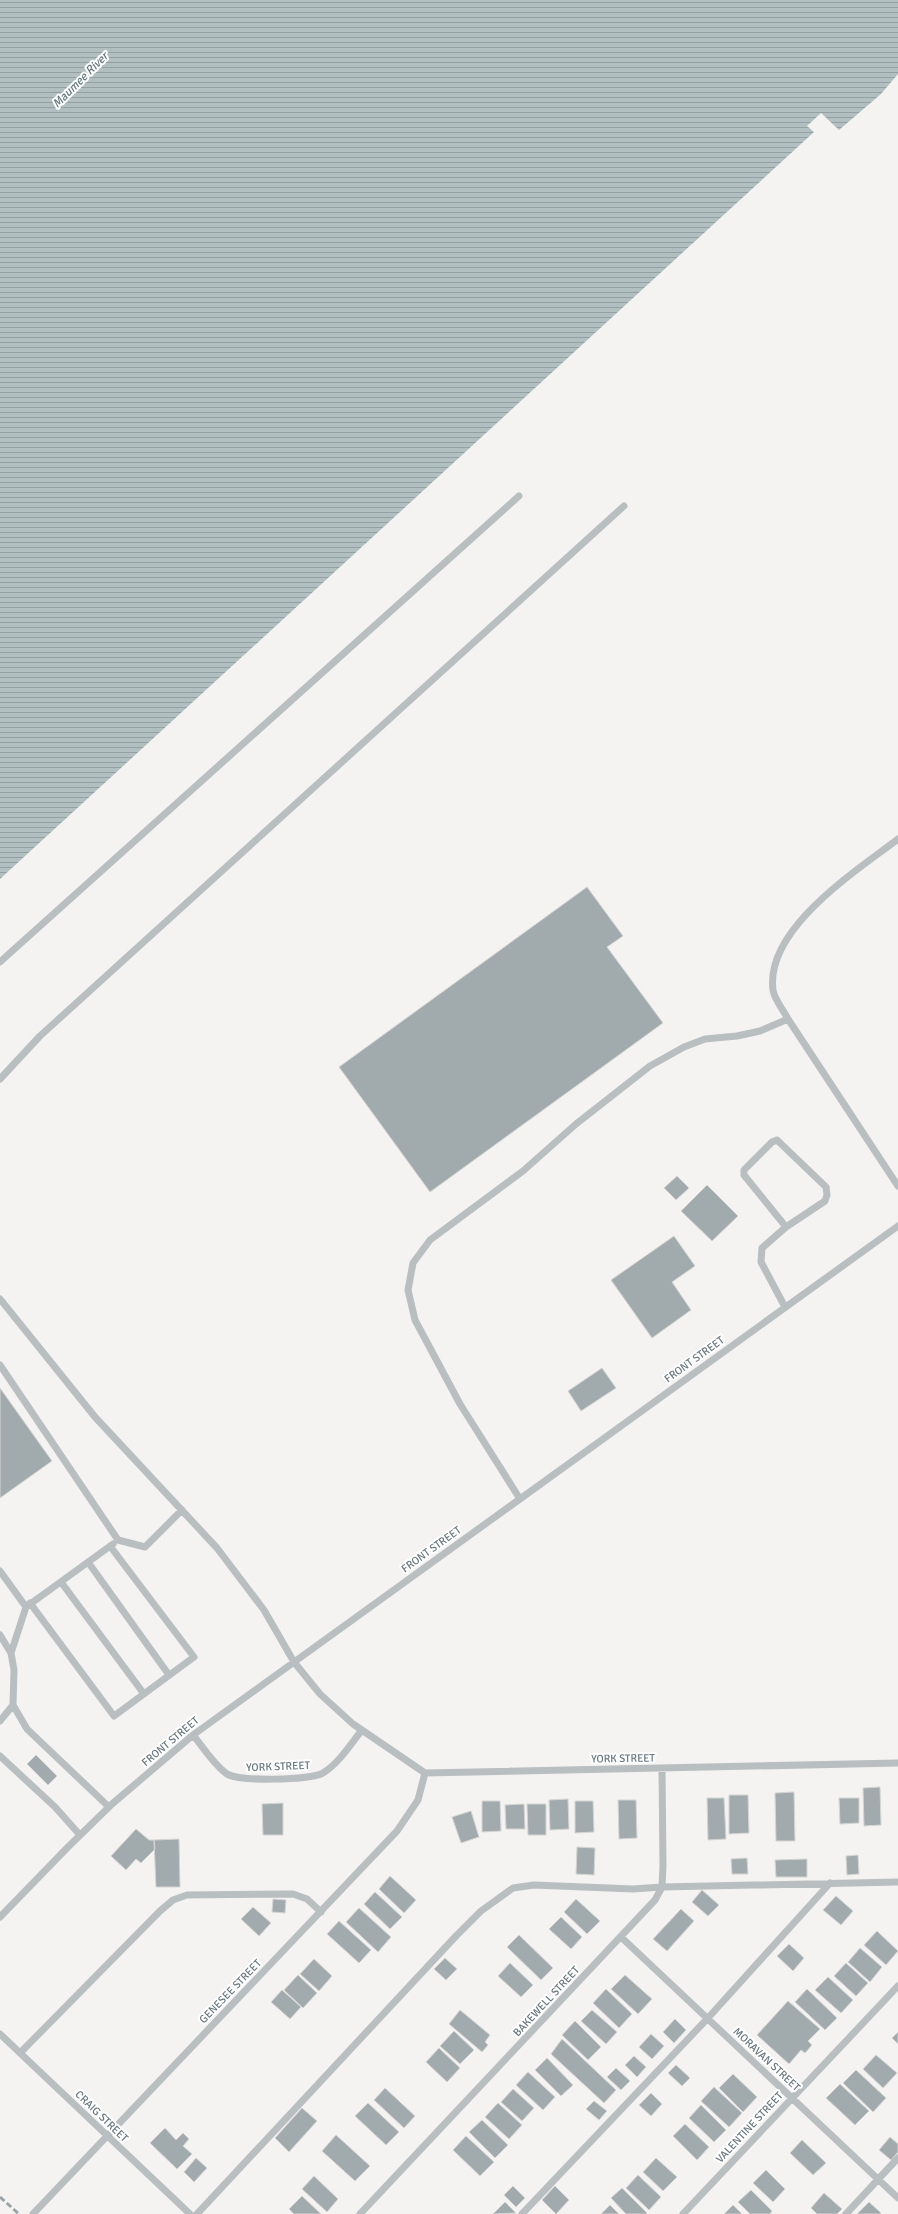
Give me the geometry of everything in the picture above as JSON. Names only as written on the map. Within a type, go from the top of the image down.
[{"type":"street","points":[[0,962],[519,496]]},
{"type":"street","points":[[0,1079],[40,1036],[624,506]]},
{"type":"street","points":[[898,839],[830,891],[787,936],[774,964],[773,991],[788,1019],[898,1186]]},
{"type":"street","points":[[520,1499],[460,1404],[415,1320],[408,1290],[413,1263],[430,1240],[523,1171],[576,1124],[650,1066],[684,1046],[704,1039],[737,1036],[760,1031],[788,1019]]},
{"type":"street","points":[[785,1307],[761,1262],[762,1248],[786,1227],[825,1201],[827,1195],[826,1186],[777,1140],[772,1142],[744,1170],[744,1175],[786,1227]]},
{"type":"street","name":"FRONT STREET","points":[[0,1917],[80,1834],[193,1734],[898,1226]]},
{"type":"street","points":[[0,1300],[95,1417],[217,1548],[264,1610],[294,1662],[320,1694],[362,1730],[425,1773]]},
{"type":"street","points":[[0,1365],[118,1540],[145,1547],[182,1510]]},
{"type":"street","points":[[11,1653],[28,1605],[118,1540]]},
{"type":"street","points":[[0,1571],[114,1716],[194,1657],[110,1546]]},
{"type":"street","points":[[88,1562],[169,1675]]},
{"type":"street","points":[[61,1582],[144,1694]]},
{"type":"street","points":[[0,1635],[11,1653],[14,1670],[13,1705],[27,1728],[109,1807]]},
{"type":"street","points":[[0,1721],[13,1705]]},
{"type":"street","name":"YORK STREET","points":[[193,1734],[227,1774],[241,1778],[306,1777],[322,1774],[336,1763],[362,1730]]},
{"type":"street","points":[[0,1756],[35,1788],[80,1834]]},
{"type":"street","name":"YORK STREET","points":[[425,1773],[898,1763]]},
{"type":"street","points":[[662,1768],[662,1887]]},
{"type":"street","name":"GENESEE STREET","points":[[33,2214],[106,2135],[397,1831],[418,1800],[425,1773]]},
{"type":"street","points":[[197,2214],[456,1936],[500,1896],[514,1888],[534,1885],[634,1889],[662,1887],[898,1882]]},
{"type":"street","points":[[522,2214],[708,2018],[830,1883]]},
{"type":"street","name":"BAKEWELL STREET","points":[[360,2214],[621,1937],[655,1900],[662,1887]]},
{"type":"street","points":[[20,2053],[160,1911],[174,1900],[187,1895],[293,1894],[307,1899],[321,1912]]},
{"type":"street","name":"MORAVAN STREET","points":[[621,1937],[898,2198]]},
{"type":"street","name":"VALENTINE STREET","points":[[683,2214],[898,1986]]},
{"type":"street","name":"CRAIG STREET","points":[[0,2034],[190,2214]]},
{"type":"street","points":[[846,2214],[898,2158]]},
{"type":"water","name":"Maumee River","points":[[0,0],[898,0],[898,74],[881,94],[839,130],[821,113],[807,126],[814,132],[0,879]]},
{"type":"building","points":[[587,887],[623,936],[607,947],[663,1023],[430,1192],[339,1067]]},
{"type":"building","points":[[677,1176],[689,1188],[676,1200],[664,1188]]},
{"type":"building","points":[[707,1185],[738,1216],[712,1241],[681,1211]]},
{"type":"building","points":[[674,1236],[695,1266],[672,1282],[691,1310],[652,1338],[611,1280]]},
{"type":"building","points":[[602,1368],[616,1388],[581,1411],[568,1391]]},
{"type":"building","points":[[0,1388],[52,1461],[0,1498]]},
{"type":"building","points":[[36,1755],[57,1776],[48,1785],[27,1764]]},
{"type":"building","points":[[880,1787],[881,1825],[864,1826],[863,1788]]},
{"type":"building","points":[[794,1792],[795,1841],[776,1841],[775,1793]]},
{"type":"building","points":[[729,1795],[748,1795],[749,1833],[729,1834]]},
{"type":"building","points":[[707,1798],[724,1798],[726,1839],[708,1840]]},
{"type":"building","points":[[839,1798],[859,1798],[859,1823],[840,1824]]},
{"type":"building","points":[[568,1799],[569,1829],[550,1830],[549,1800]]},
{"type":"building","points":[[618,1800],[636,1800],[637,1838],[619,1839]]},
{"type":"building","points":[[482,1801],[500,1801],[501,1831],[482,1832]]},
{"type":"building","points":[[575,1801],[593,1801],[594,1832],[575,1833]]},
{"type":"building","points":[[283,1803],[283,1835],[263,1835],[262,1804]]},
{"type":"building","points":[[524,1804],[525,1829],[506,1829],[505,1805]]},
{"type":"building","points":[[527,1804],[546,1804],[546,1835],[528,1835]]},
{"type":"building","points":[[471,1811],[479,1837],[461,1843],[452,1817]]},
{"type":"building","points":[[136,1829],[149,1840],[154,1840],[155,1849],[141,1863],[136,1859],[126,1870],[111,1856]]},
{"type":"building","points":[[179,1839],[180,1887],[156,1887],[154,1840]]},
{"type":"building","points":[[577,1847],[595,1848],[594,1875],[576,1874]]},
{"type":"building","points":[[858,1855],[859,1874],[847,1875],[846,1856]]},
{"type":"building","points":[[747,1858],[748,1874],[732,1874],[731,1859]]},
{"type":"building","points":[[807,1859],[807,1877],[776,1877],[775,1860]]},
{"type":"building","points":[[390,1876],[416,1900],[404,1913],[379,1889]]},
{"type":"building","points":[[702,1890],[719,1905],[708,1916],[692,1902]]},
{"type":"building","points":[[375,1892],[402,1917],[390,1929],[364,1904]]},
{"type":"building","points":[[836,1896],[853,1911],[841,1925],[823,1910]]},
{"type":"building","points":[[273,1899],[286,1900],[285,1913],[272,1912]]},
{"type":"building","points":[[576,1899],[600,1921],[587,1934],[564,1912]]},
{"type":"building","points":[[253,1907],[271,1923],[259,1936],[241,1919]]},
{"type":"building","points":[[359,1908],[391,1937],[378,1952],[346,1922]]},
{"type":"building","points":[[681,1909],[694,1921],[667,1951],[653,1939]]},
{"type":"building","points":[[561,1917],[582,1937],[571,1949],[549,1929]]},
{"type":"building","points":[[339,1921],[371,1950],[359,1963],[327,1934]]},
{"type":"building","points":[[877,1931],[898,1951],[886,1965],[864,1945]]},
{"type":"building","points":[[519,1935],[553,1968],[541,1980],[507,1947]]},
{"type":"building","points":[[789,1944],[804,1958],[793,1971],[777,1956]]},
{"type":"building","points":[[860,1948],[882,1967],[870,1982],[848,1962]]},
{"type":"building","points":[[445,1958],[457,1969],[446,1980],[434,1969]]},
{"type":"building","points":[[314,1959],[332,1976],[319,1991],[300,1974]]},
{"type":"building","points":[[510,1963],[533,1985],[521,1997],[498,1976]]},
{"type":"building","points":[[846,1963],[868,1983],[856,1996],[834,1976]]},
{"type":"building","points":[[298,1975],[317,1993],[303,2008],[284,1990]]},
{"type":"building","points":[[625,1975],[652,1999],[638,2014],[611,1989]]},
{"type":"building","points":[[828,1977],[853,2000],[841,2013],[815,1990]]},
{"type":"building","points":[[606,1989],[632,2014],[619,2028],[593,2003]]},
{"type":"building","points":[[807,1989],[837,2018],[825,2030],[795,2002]]},
{"type":"building","points":[[282,1990],[301,2007],[290,2019],[271,2002]]},
{"type":"building","points":[[788,2001],[820,2029],[808,2041],[812,2045],[805,2053],[801,2050],[789,2064],[757,2035]]},
{"type":"building","points":[[460,2010],[490,2035],[485,2042],[488,2045],[482,2052],[449,2024]]},
{"type":"building","points":[[592,2010],[617,2032],[606,2044],[581,2021]]},
{"type":"building","points":[[675,2019],[686,2030],[674,2043],[663,2032]]},
{"type":"building","points":[[575,2021],[601,2047],[588,2060],[562,2035]]},
{"type":"building","points":[[454,2031],[474,2050],[460,2064],[440,2046]]},
{"type":"building","points":[[898,2032],[898,2044],[892,2038]]},
{"type":"building","points":[[651,2034],[664,2046],[652,2059],[639,2047]]},
{"type":"building","points":[[562,2039],[616,2090],[604,2103],[551,2054]]},
{"type":"building","points":[[439,2048],[460,2068],[447,2082],[426,2062]]},
{"type":"building","points":[[876,2055],[897,2073],[883,2088],[863,2069]]},
{"type":"building","points":[[634,2056],[646,2067],[637,2077],[625,2065]]},
{"type":"building","points":[[547,2058],[573,2085],[561,2096],[535,2070]]},
{"type":"building","points":[[676,2065],[690,2078],[682,2086],[668,2073]]},
{"type":"building","points":[[616,2068],[630,2081],[621,2090],[607,2077]]},
{"type":"building","points":[[856,2070],[886,2098],[873,2112],[843,2083]]},
{"type":"building","points":[[528,2072],[555,2097],[543,2110],[516,2085]]},
{"type":"building","points":[[733,2074],[757,2097],[743,2112],[719,2088]]},
{"type":"building","points":[[840,2084],[869,2111],[855,2125],[826,2098]]},
{"type":"building","points":[[714,2087],[742,2113],[729,2127],[701,2101]]},
{"type":"building","points":[[385,2088],[415,2116],[404,2128],[374,2100]]},
{"type":"building","points":[[513,2089],[534,2108],[522,2121],[501,2102]]},
{"type":"building","points":[[651,2093],[662,2104],[651,2116],[639,2105]]},
{"type":"building","points":[[594,2101],[607,2111],[599,2120],[586,2109]]},
{"type":"building","points":[[368,2103],[399,2132],[386,2145],[355,2116]]},
{"type":"building","points":[[498,2103],[522,2125],[509,2139],[485,2117]]},
{"type":"building","points":[[701,2105],[726,2130],[714,2142],[689,2118]]},
{"type":"building","points":[[302,2108],[317,2121],[289,2152],[275,2138]]},
{"type":"building","points":[[482,2120],[508,2145],[495,2158],[469,2132]]},
{"type":"building","points":[[685,2124],[709,2147],[697,2160],[673,2136]]},
{"type":"building","points":[[165,2128],[176,2140],[183,2133],[189,2139],[183,2146],[192,2154],[177,2169],[150,2143]]},
{"type":"building","points":[[336,2135],[370,2166],[355,2181],[322,2151]]},
{"type":"building","points":[[466,2136],[494,2162],[480,2176],[453,2150]]},
{"type":"building","points":[[890,2137],[898,2144],[898,2152],[891,2160],[879,2150]]},
{"type":"building","points":[[802,2140],[826,2163],[813,2175],[790,2153]]},
{"type":"building","points":[[196,2158],[207,2168],[194,2182],[184,2172]]},
{"type":"building","points":[[656,2158],[677,2177],[663,2191],[643,2172]]},
{"type":"building","points":[[766,2170],[785,2189],[773,2202],[753,2183]]},
{"type":"building","points":[[638,2175],[661,2197],[649,2210],[626,2188]]},
{"type":"building","points":[[314,2176],[338,2199],[327,2212],[302,2189]]},
{"type":"building","points":[[513,2186],[525,2198],[516,2207],[504,2195]]},
{"type":"building","points":[[555,2186],[569,2200],[556,2214],[542,2200]]},
{"type":"building","points":[[622,2188],[647,2213],[646,2214],[626,2214],[611,2198]]},
{"type":"building","points":[[751,2190],[772,2211],[770,2214],[750,2214],[738,2202]]},
{"type":"building","points":[[824,2193],[842,2209],[837,2214],[817,2214],[811,2208]]},
{"type":"building","points":[[302,2196],[321,2214],[294,2214],[289,2209]]},
{"type":"building","points":[[505,2202],[516,2213],[493,2214]]},
{"type":"building","points":[[869,2202],[881,2213],[857,2214]]},
{"type":"building","points":[[610,2205],[619,2214],[601,2214]]},
{"type":"building","points":[[733,2205],[742,2214],[724,2214]]},
{"type":"railway","points":[[0,2197],[19,2214]]}]
